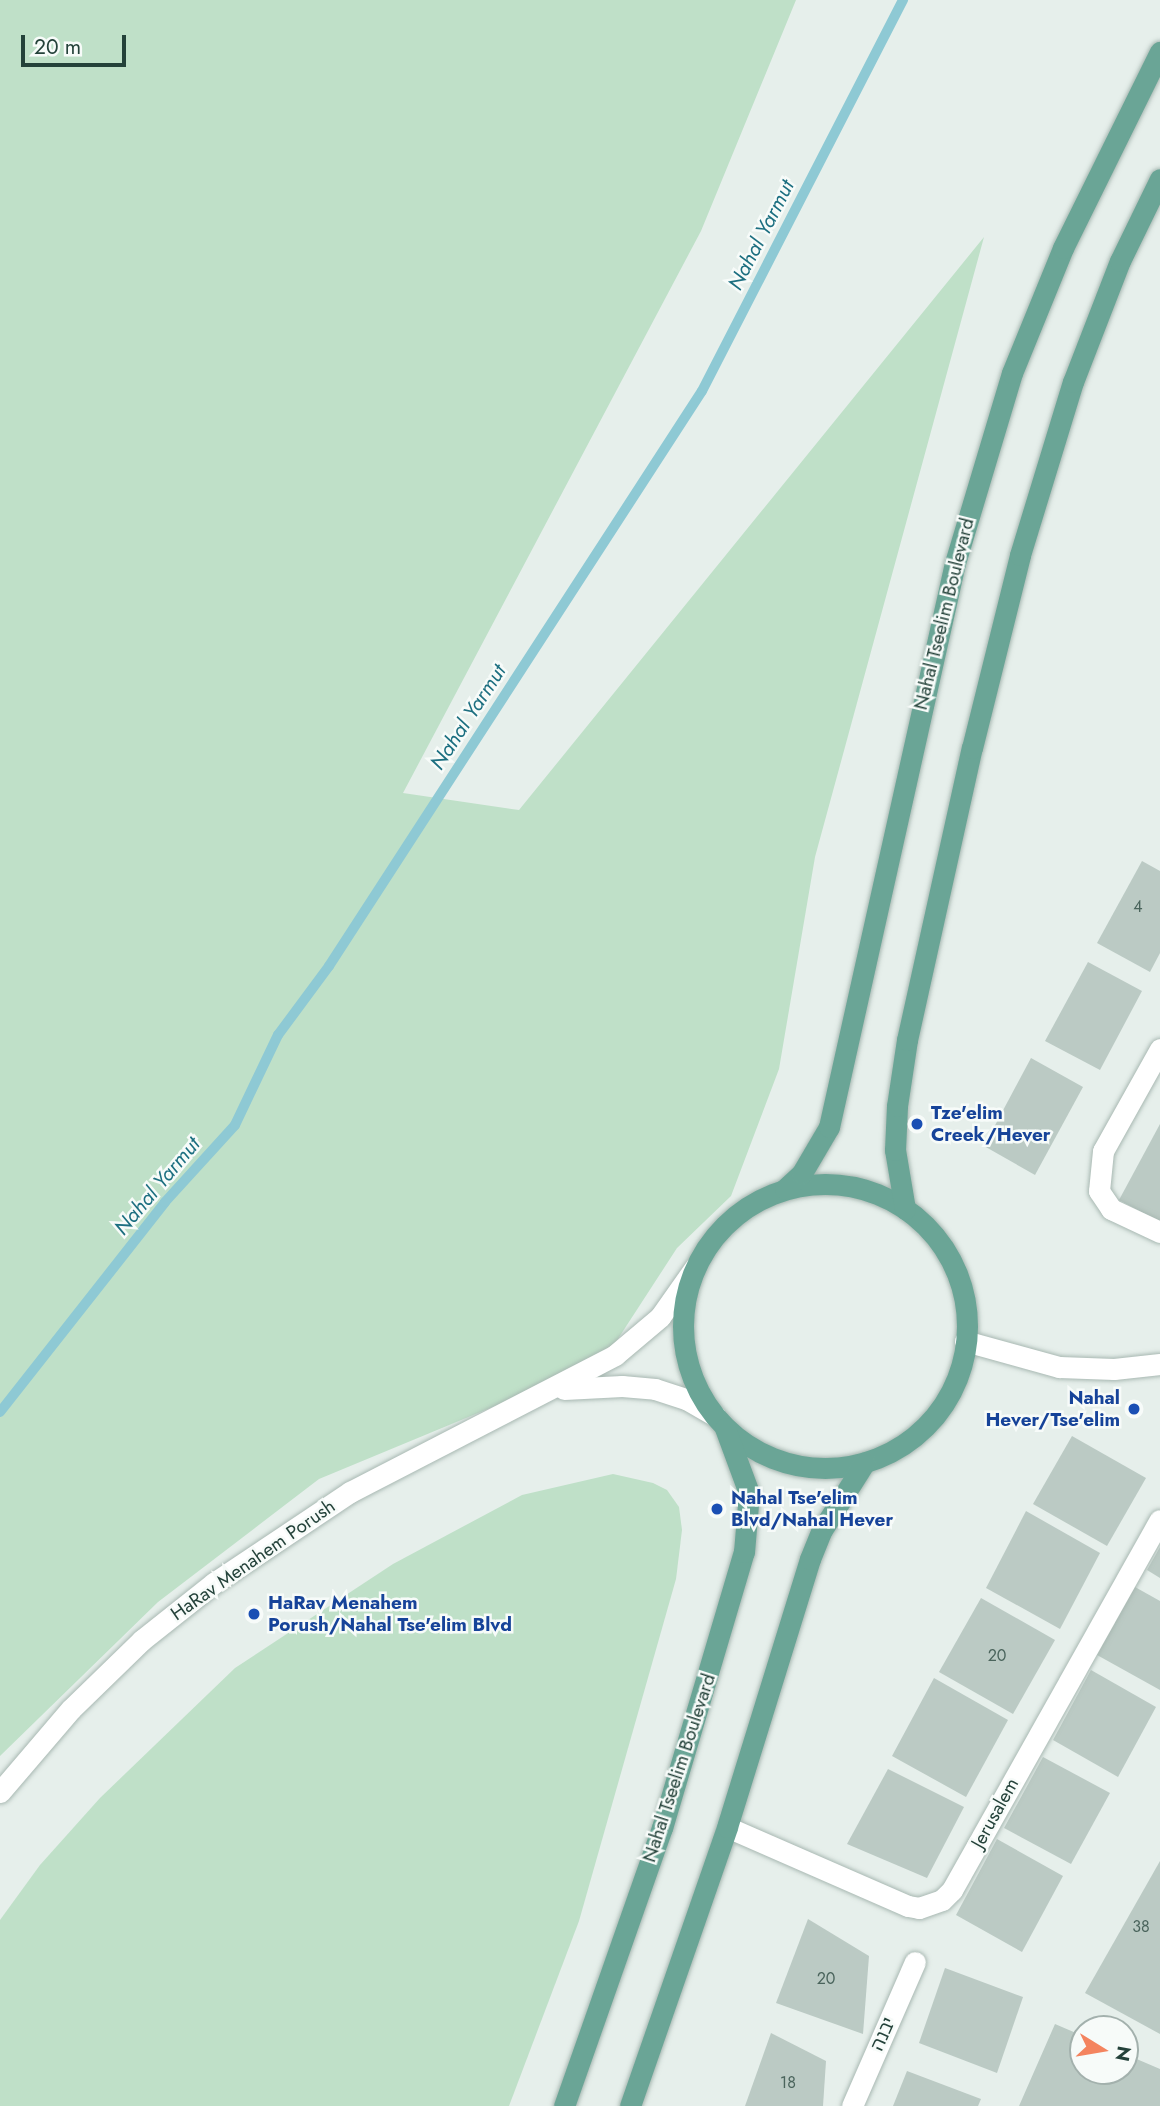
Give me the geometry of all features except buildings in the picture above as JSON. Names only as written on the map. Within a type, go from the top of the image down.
[{"type":"main road","name":"Nahal Tseelim Boulevard","points":[[785,1189],[802,1173],[830,1127],[955,563],[1004,398],[1063,247],[1160,52]]},
{"type":"main road","points":[[905,1209],[895,1150],[901,1080],[975,735],[1020,555],[1073,382],[1120,261],[1160,179]]},
{"type":"main road","points":[[848,1185],[905,1209],[936,1237],[955,1269],[965,1304],[965,1341],[955,1382],[933,1417],[902,1445],[865,1462],[798,1466],[755,1450],[720,1421],[694,1382],[684,1344],[685,1304],[696,1266],[732,1218],[785,1189],[848,1185]]},
{"type":"main road","name":"Nahal Tseelim Boulevard","points":[[564,2106],[662,1828],[741,1564],[749,1527],[749,1493],[720,1421]]},
{"type":"main road","points":[[630,2106],[727,1827],[810,1559],[822,1530],[865,1462]]},
{"type":"street","points":[[1160,1049],[1103,1152],[1098,1191],[1111,1209],[1160,1232]]},
{"type":"street","name":"HaRav Menahem Porush","points":[[0,1792],[71,1709],[142,1640],[214,1583],[350,1492],[596,1368],[647,1331],[672,1304],[696,1266]]},
{"type":"street","points":[[965,1341],[1059,1367],[1114,1369],[1160,1364]]},
{"type":"street","name":"HaRav Menahem Porush","points":[[552,1391],[605,1386],[647,1388],[686,1399],[720,1421]]},
{"type":"street","name":"Jerusalem","points":[[727,1827],[908,1906],[919,1908],[942,1900],[952,1890],[1160,1520]]},
{"type":"street","name":"יבנה","points":[[852,2106],[915,1962]]},
{"type":"green space","points":[[0,0],[796,0],[701,231],[403,793],[519,810],[984,237],[815,857],[779,1069],[731,1196],[677,1248],[614,1345],[543,1386],[319,1479],[158,1602],[0,1756]]},
{"type":"green space","points":[[613,1474],[653,1483],[667,1490],[679,1507],[682,1530],[676,1579],[579,1921],[509,2106],[0,2106],[0,1920],[40,1865],[100,1798],[235,1668],[393,1564],[522,1495]]},
{"type":"waterway","name":"Nahal Yarmut","points":[[0,1412],[165,1202],[235,1125],[278,1035],[329,966],[702,391],[903,0]]},
{"type":"place","name":"Tze'elim Creek/Hever","points":[[917,1124]]},
{"type":"place","name":"Nahal Hever/Tse'elim","points":[[1134,1409]]},
{"type":"place","name":"Nahal Tse'elim Blvd/Nahal Hever","points":[[717,1509]]},
{"type":"place","name":"HaRav Menahem Porush/Nahal Tse'elim Blvd","points":[[254,1614]]}]
